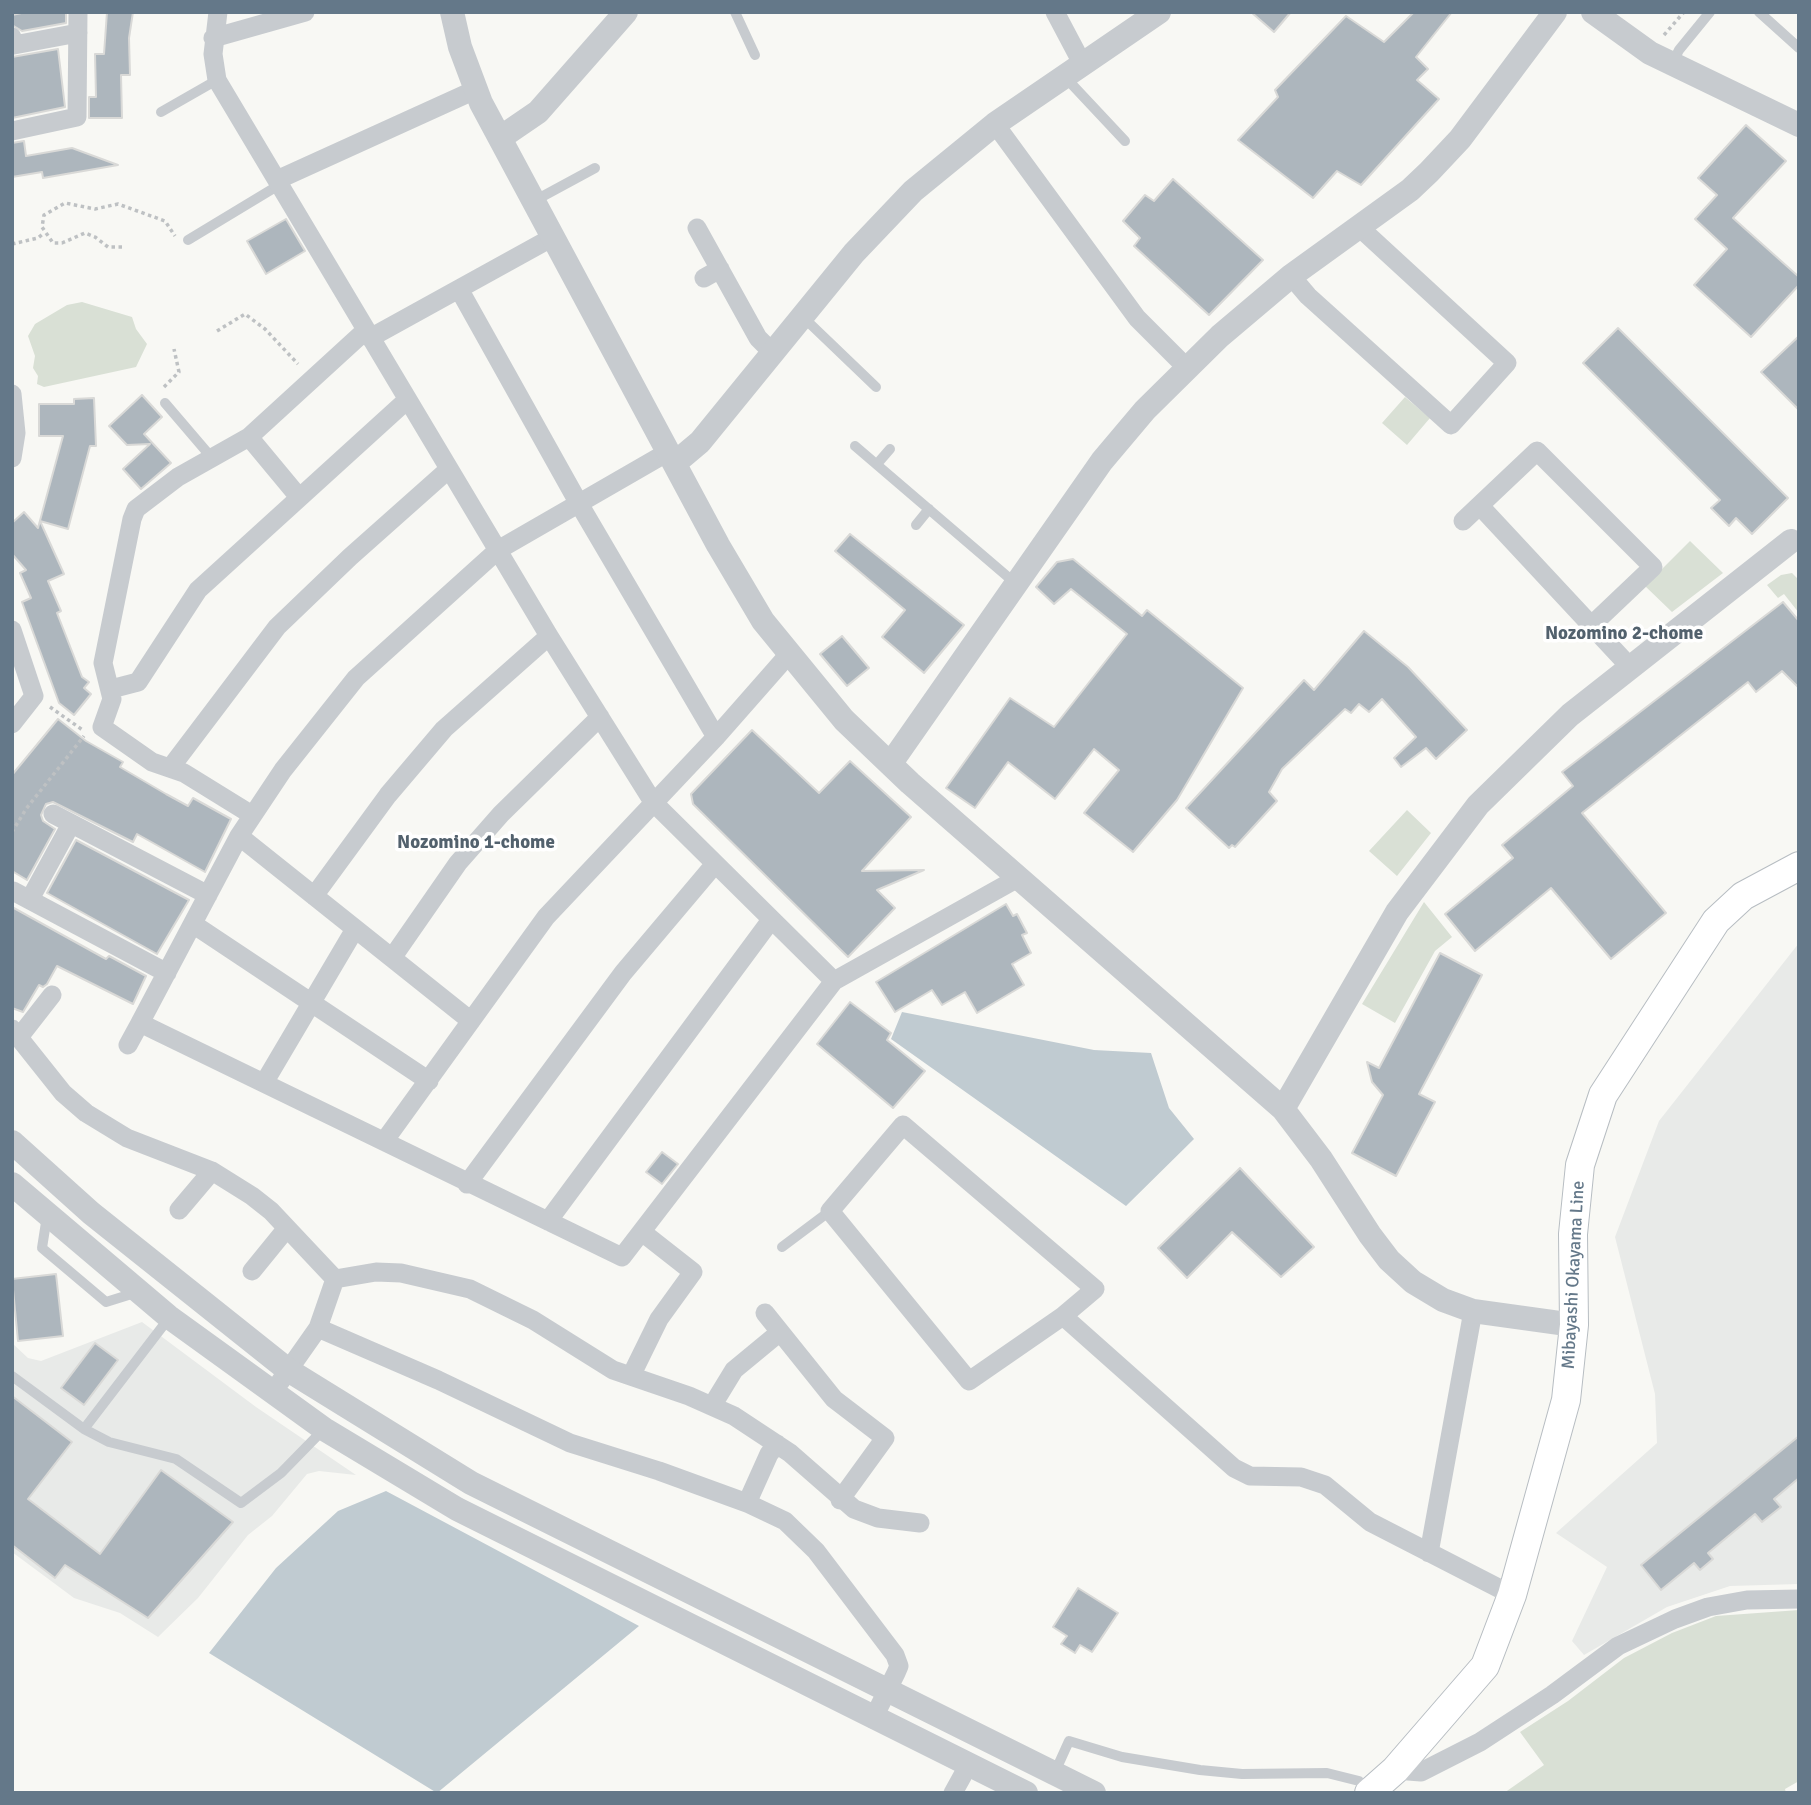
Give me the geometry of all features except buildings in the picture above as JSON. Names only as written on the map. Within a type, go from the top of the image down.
[{"type":"main road","name":"Mibayashi Okayama Line","points":[[1369,1793],[1395,1770],[1485,1666],[1512,1595],[1566,1400],[1574,1325],[1573,1234],[1580,1165],[1603,1095],[1716,921],[1743,896],[1799,866]]},
{"type":"street","points":[[12,131],[78,117],[78,12]]},
{"type":"street","points":[[218,12],[213,38],[217,79],[549,636],[653,802],[834,981]]},
{"type":"street","points":[[213,38],[305,12]]},
{"type":"street","points":[[452,12],[460,47],[475,90],[671,458],[763,621],[844,720],[1017,878],[1283,1109],[1314,1148],[1389,1260],[1413,1282],[1443,1300],[1473,1311],[1574,1325]]},
{"type":"street","points":[[1055,12],[1074,71]]},
{"type":"street","points":[[891,763],[1101,461],[1186,367],[1291,276],[1410,190],[1452,147],[1555,12]]},
{"type":"street","points":[[500,138],[538,112],[617,16]]},
{"type":"street","points":[[128,1045],[239,835],[291,760],[356,678],[498,550],[578,502],[700,442],[854,253],[914,191],[995,124],[1074,71],[1148,16]]},
{"type":"street","points":[[1610,17],[1661,59],[1799,125]]},
{"type":"street","points":[[12,37],[14,45],[78,33]]},
{"type":"street","points":[[278,182],[475,90]]},
{"type":"street","points":[[995,124],[1137,318],[1186,367]]},
{"type":"street","points":[[1291,276],[1308,296],[1451,425],[1507,363],[1358,226]]},
{"type":"street","points":[[697,228],[712,274],[758,338],[773,353]]},
{"type":"street","points":[[252,815],[171,767],[152,762],[94,730],[112,699],[103,663],[136,509],[178,477],[249,437],[311,379],[368,334],[459,289],[553,237]]},
{"type":"street","points":[[459,289],[578,502],[716,737]]},
{"type":"street","points":[[12,394],[16,433],[12,458]]},
{"type":"street","points":[[111,689],[138,681],[198,590],[298,496],[407,400]]},
{"type":"street","points":[[249,437],[298,496]]},
{"type":"street","points":[[1463,521],[1536,451],[1653,567],[1593,624]]},
{"type":"street","points":[[171,767],[277,627],[350,557],[449,469]]},
{"type":"street","points":[[1480,506],[1593,624],[1630,667]]},
{"type":"street","points":[[1283,1109],[1397,912],[1433,859],[1478,805],[1540,741],[1630,667],[1796,542]]},
{"type":"street","points":[[12,630],[34,696],[12,724]]},
{"type":"street","points":[[314,896],[388,795],[444,729],[549,636]]},
{"type":"street","points":[[385,1140],[546,917],[716,737],[789,654]]},
{"type":"street","points":[[392,958],[458,863],[501,814],[600,717]]},
{"type":"street","points":[[53,814],[208,895]]},
{"type":"street","points":[[71,824],[21,895],[167,973]]},
{"type":"street","points":[[239,835],[471,1021]]},
{"type":"street","points":[[467,1184],[623,973],[715,864]]},
{"type":"street","points":[[139,1023],[622,1257],[834,981],[1017,878]]},
{"type":"street","points":[[548,1220],[690,1025],[771,920]]},
{"type":"street","points":[[193,924],[429,1081]]},
{"type":"street","points":[[264,1083],[355,929]]},
{"type":"street","points":[[52,995],[16,1033],[63,1093],[86,1113],[127,1139],[212,1171],[252,1196],[287,1228],[335,1279]]},
{"type":"street","points":[[903,1125],[1095,1289],[1063,1316],[969,1381],[830,1211],[903,1125]]},
{"type":"street","points":[[12,1142],[91,1213],[288,1370],[471,1483],[1094,1793]]},
{"type":"street","points":[[179,1210],[212,1171]]},
{"type":"street","points":[[12,1184],[169,1317],[324,1429],[457,1509],[873,1719],[1026,1793]]},
{"type":"street","points":[[252,1271],[287,1228]]},
{"type":"street","points":[[631,1376],[659,1319],[693,1272],[642,1231]]},
{"type":"street","points":[[335,1279],[376,1272],[401,1273],[470,1289],[533,1320],[586,1356],[712,1406],[777,1444],[840,1500],[878,1518],[920,1524]]},
{"type":"street","points":[[273,1391],[318,1328],[335,1279]]},
{"type":"street","points":[[1429,1553],[1473,1311]]},
{"type":"street","points":[[765,1314],[834,1399],[885,1437],[840,1500]]},
{"type":"street","points":[[1063,1316],[1234,1468],[1250,1476],[1313,1480],[1325,1485],[1370,1522],[1512,1595]]},
{"type":"street","points":[[318,1328],[438,1380],[570,1443],[772,1513],[800,1534],[895,1655],[899,1666],[873,1719]]},
{"type":"street","points":[[712,1406],[734,1370],[780,1332]]},
{"type":"street","points":[[747,1503],[769,1454],[777,1444]]},
{"type":"street","points":[[1395,1770],[1421,1772],[1480,1742],[1552,1695],[1618,1646],[1675,1619],[1708,1606],[1747,1600],[1799,1599]]},
{"type":"street","points":[[953,1793],[969,1764]]},
{"type":"lane","points":[[735,12],[755,55]]},
{"type":"lane","points":[[1661,59],[1679,50],[1710,12]]},
{"type":"lane","points":[[1759,12],[1799,48]]},
{"type":"lane","points":[[1074,71],[1125,141]]},
{"type":"lane","points":[[161,113],[217,79]]},
{"type":"lane","points":[[534,201],[595,168]]},
{"type":"lane","points":[[188,240],[278,182]]},
{"type":"lane","points":[[802,316],[876,387]]},
{"type":"lane","points":[[165,404],[212,458]]},
{"type":"lane","points":[[855,446],[1015,584]]},
{"type":"lane","points":[[877,464],[890,449]]},
{"type":"lane","points":[[916,525],[929,509]]},
{"type":"lane","points":[[782,1248],[830,1211]]},
{"type":"lane","points":[[84,1429],[169,1317]]},
{"type":"lane","points":[[12,1376],[84,1429],[109,1442],[176,1459],[241,1503],[281,1473],[324,1429]]},
{"type":"lane","points":[[1055,1772],[1069,1741],[1122,1758],[1200,1770],[1242,1774],[1327,1773],[1359,1781],[1369,1793]]},
{"type":"path","points":[[1661,59],[1684,12]]},
{"type":"path","points":[[122,247],[108,247],[85,233],[62,243],[53,243],[44,233],[44,215],[59,204],[95,209],[118,204],[165,221],[181,244],[188,240]]},
{"type":"path","points":[[12,244],[38,238],[44,233]]},
{"type":"path","points":[[217,331],[245,314],[265,329],[311,379]]},
{"type":"path","points":[[165,404],[160,389],[171,383],[179,372],[174,349]]},
{"type":"path","points":[[12,832],[26,809],[94,730],[34,696]]},
{"type":"shaded area","points":[[82,302],[132,317],[136,329],[147,344],[136,367],[44,387],[37,384],[38,376],[33,368],[35,356],[28,336],[35,324],[67,305]]},
{"type":"shaded area","points":[[1405,397],[1430,418],[1407,445],[1382,423]]},
{"type":"shaded area","points":[[1690,541],[1723,573],[1672,612],[1645,586]]},
{"type":"shaded area","points":[[1792,573],[1799,580],[1799,613],[1784,594],[1778,598],[1767,585],[1781,575]]},
{"type":"shaded area","points":[[1407,810],[1431,833],[1397,876],[1369,851]]},
{"type":"shaded area","points":[[1424,902],[1452,937],[1435,951],[1395,1023],[1362,1004]]},
{"type":"shaded area","points":[[1799,943],[1799,1584],[1730,1586],[1667,1607],[1584,1655],[1572,1641],[1607,1567],[1556,1533],[1657,1443],[1655,1394],[1615,1237],[1659,1121]]},
{"type":"shaded area","points":[[902,1012],[1094,1050],[1151,1053],[1169,1108],[1194,1139],[1126,1206],[891,1039]]},
{"type":"shaded area","points":[[142,1322],[256,1407],[356,1475],[319,1471],[307,1474],[272,1516],[248,1535],[198,1598],[158,1637],[120,1613],[74,1598],[12,1552],[12,1343],[28,1358],[41,1361]]},
{"type":"shaded area","points":[[386,1491],[639,1626],[437,1793],[209,1653],[276,1568],[338,1511]]},
{"type":"shaded area","points":[[1799,1610],[1799,1781],[1785,1789],[1786,1793],[1504,1793],[1544,1765],[1520,1732],[1568,1701],[1624,1658],[1672,1633],[1716,1616]]},
{"type":"district","name":"Nozomino 2-chome","points":[[1624,634]]},
{"type":"district","name":"Nozomino 1-chome","points":[[476,843]]}]
